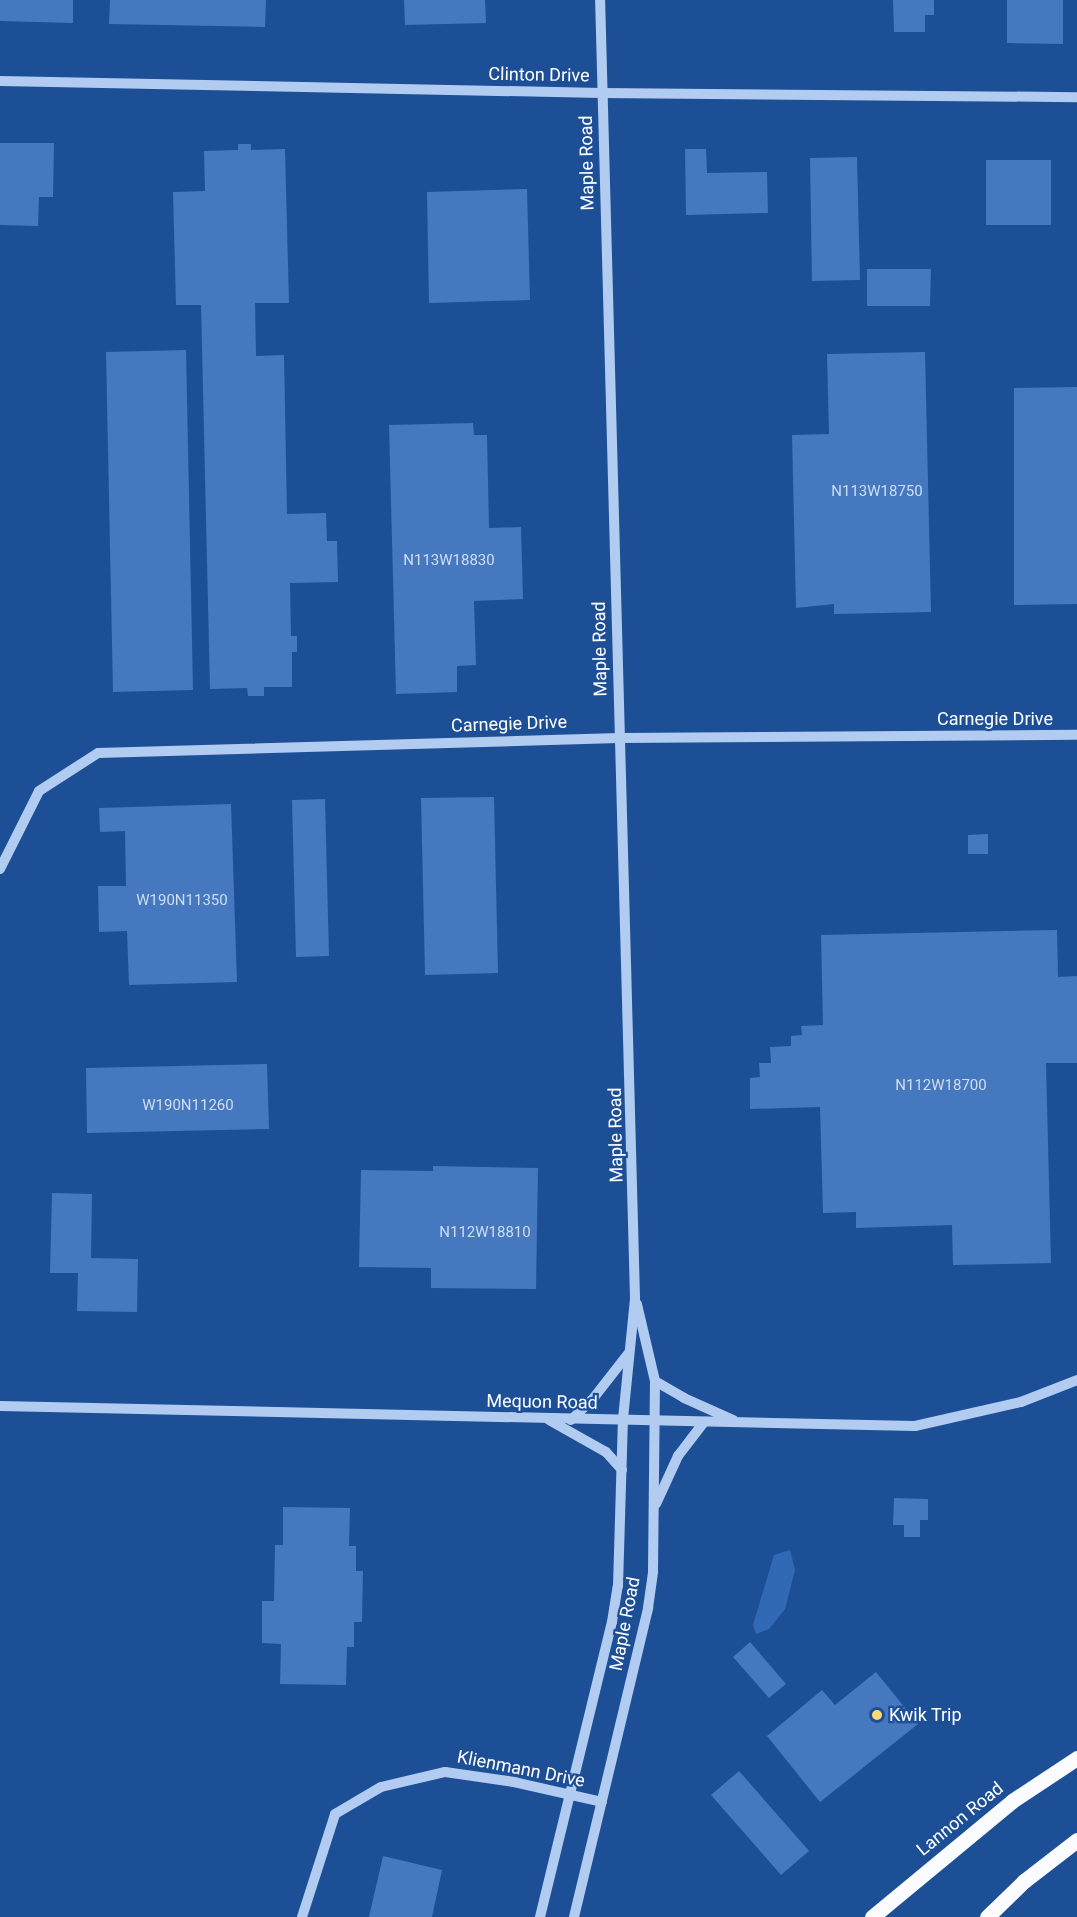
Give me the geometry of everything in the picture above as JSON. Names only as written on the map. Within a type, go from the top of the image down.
[{"type":"main road","name":"Lannon Road","points":[[872,1917],[1012,1801],[1077,1758]]},
{"type":"main road","points":[[987,1917],[1024,1881],[1077,1840]]},
{"type":"street","name":"Maple Road","points":[[540,1917],[612,1622],[618,1586],[623,1419],[635,1298],[633,1129],[619,738],[600,0]]},
{"type":"street","name":"Clinton Drive","points":[[0,81],[602,93],[1077,97]]},
{"type":"street","name":"Carnegie Drive","points":[[0,868],[39,791],[98,753],[619,738],[1077,735]]},
{"type":"street","name":"Maple Road","points":[[574,1917],[648,1608],[653,1571],[655,1381],[635,1298]]},
{"type":"street","points":[[572,1420],[592,1400],[628,1353]]},
{"type":"street","name":"Mequon Road","points":[[0,1406],[915,1426],[1022,1402],[1077,1380]]},
{"type":"street","points":[[655,1381],[684,1398],[739,1423]]},
{"type":"street","points":[[546,1419],[606,1452],[622,1470]]},
{"type":"street","points":[[654,1509],[678,1456],[704,1422]]},
{"type":"street","name":"Klienmann Drive","points":[[302,1917],[334,1814],[381,1787],[445,1772],[514,1782],[602,1802]]},
{"type":"shaded area","points":[[790,1550],[795,1570],[785,1609],[769,1629],[756,1634],[753,1625],[774,1555]]},
{"type":"building","points":[[0,0],[73,0],[73,23],[0,21]]},
{"type":"building","points":[[110,0],[266,0],[265,27],[109,24]]},
{"type":"building","points":[[404,0],[485,0],[486,23],[405,25]]},
{"type":"building","points":[[893,0],[934,0],[934,15],[925,15],[925,32],[894,32]]},
{"type":"building","points":[[1007,0],[1063,0],[1063,44],[1007,43]]},
{"type":"building","points":[[0,143],[54,143],[53,197],[39,197],[38,226],[0,225]]},
{"type":"building","points":[[238,144],[251,144],[251,150],[285,149],[289,303],[255,303],[256,356],[284,355],[287,514],[326,513],[327,541],[337,541],[338,582],[290,583],[291,636],[297,636],[297,652],[292,652],[292,687],[264,687],[264,696],[248,696],[247,688],[210,689],[201,305],[176,305],[173,192],[205,191],[204,151],[238,150]]},
{"type":"building","points":[[685,149],[706,149],[707,173],[767,172],[768,213],[686,215]]},
{"type":"building","points":[[857,157],[860,280],[812,281],[810,158]]},
{"type":"building","points":[[986,160],[1051,160],[1051,225],[986,225]]},
{"type":"building","points":[[527,189],[530,300],[429,303],[427,192]]},
{"type":"building","points":[[867,269],[931,269],[930,306],[867,306]]},
{"type":"building","points":[[186,350],[193,690],[113,692],[106,352]]},
{"type":"building","points":[[925,352],[931,612],[834,614],[834,604],[796,608],[792,435],[829,434],[827,354]]},
{"type":"building","points":[[1077,387],[1077,604],[1014,605],[1014,388]]},
{"type":"building","points":[[473,423],[474,435],[487,435],[489,528],[521,527],[523,599],[474,601],[476,665],[457,666],[457,692],[396,694],[389,425]]},
{"type":"building","points":[[494,797],[498,973],[425,975],[421,798]]},
{"type":"building","points":[[325,799],[329,956],[296,957],[292,800]]},
{"type":"building","points":[[231,804],[237,982],[129,985],[127,931],[99,932],[98,886],[126,886],[125,831],[100,832],[99,808]]},
{"type":"building","points":[[988,834],[988,854],[968,854],[968,835]]},
{"type":"building","points":[[1057,930],[1058,977],[1077,976],[1077,1063],[1046,1063],[1051,1263],[953,1265],[952,1225],[856,1228],[856,1212],[823,1213],[820,1107],[750,1109],[750,1078],[760,1077],[759,1063],[771,1063],[770,1047],[791,1046],[791,1036],[802,1035],[801,1026],[823,1025],[821,935]]},
{"type":"building","points":[[267,1064],[269,1129],[87,1133],[86,1068]]},
{"type":"building","points":[[433,1166],[538,1168],[536,1289],[431,1288],[431,1268],[359,1267],[361,1170],[433,1171]]},
{"type":"building","points":[[52,1193],[92,1194],[91,1258],[138,1259],[137,1312],[77,1311],[78,1273],[50,1273]]},
{"type":"building","points":[[894,1498],[928,1499],[928,1520],[920,1520],[920,1537],[904,1537],[904,1525],[893,1525]]},
{"type":"building","points":[[283,1507],[350,1508],[349,1546],[356,1546],[356,1571],[363,1571],[362,1622],[354,1622],[354,1647],[347,1647],[346,1685],[280,1684],[281,1644],[262,1643],[262,1601],[274,1601],[275,1545],[283,1545]]},
{"type":"building","points":[[750,1642],[786,1684],[769,1698],[733,1657]]},
{"type":"building","name":"Kwik Trip","points":[[876,1672],[918,1724],[820,1802],[767,1736],[822,1690],[835,1705]]},
{"type":"building","points":[[739,1771],[809,1851],[781,1875],[711,1795]]},
{"type":"building","points":[[383,1856],[442,1870],[432,1917],[369,1917]]},
{"type":"place","name":"Kwik Trip","points":[[877,1715]]}]
